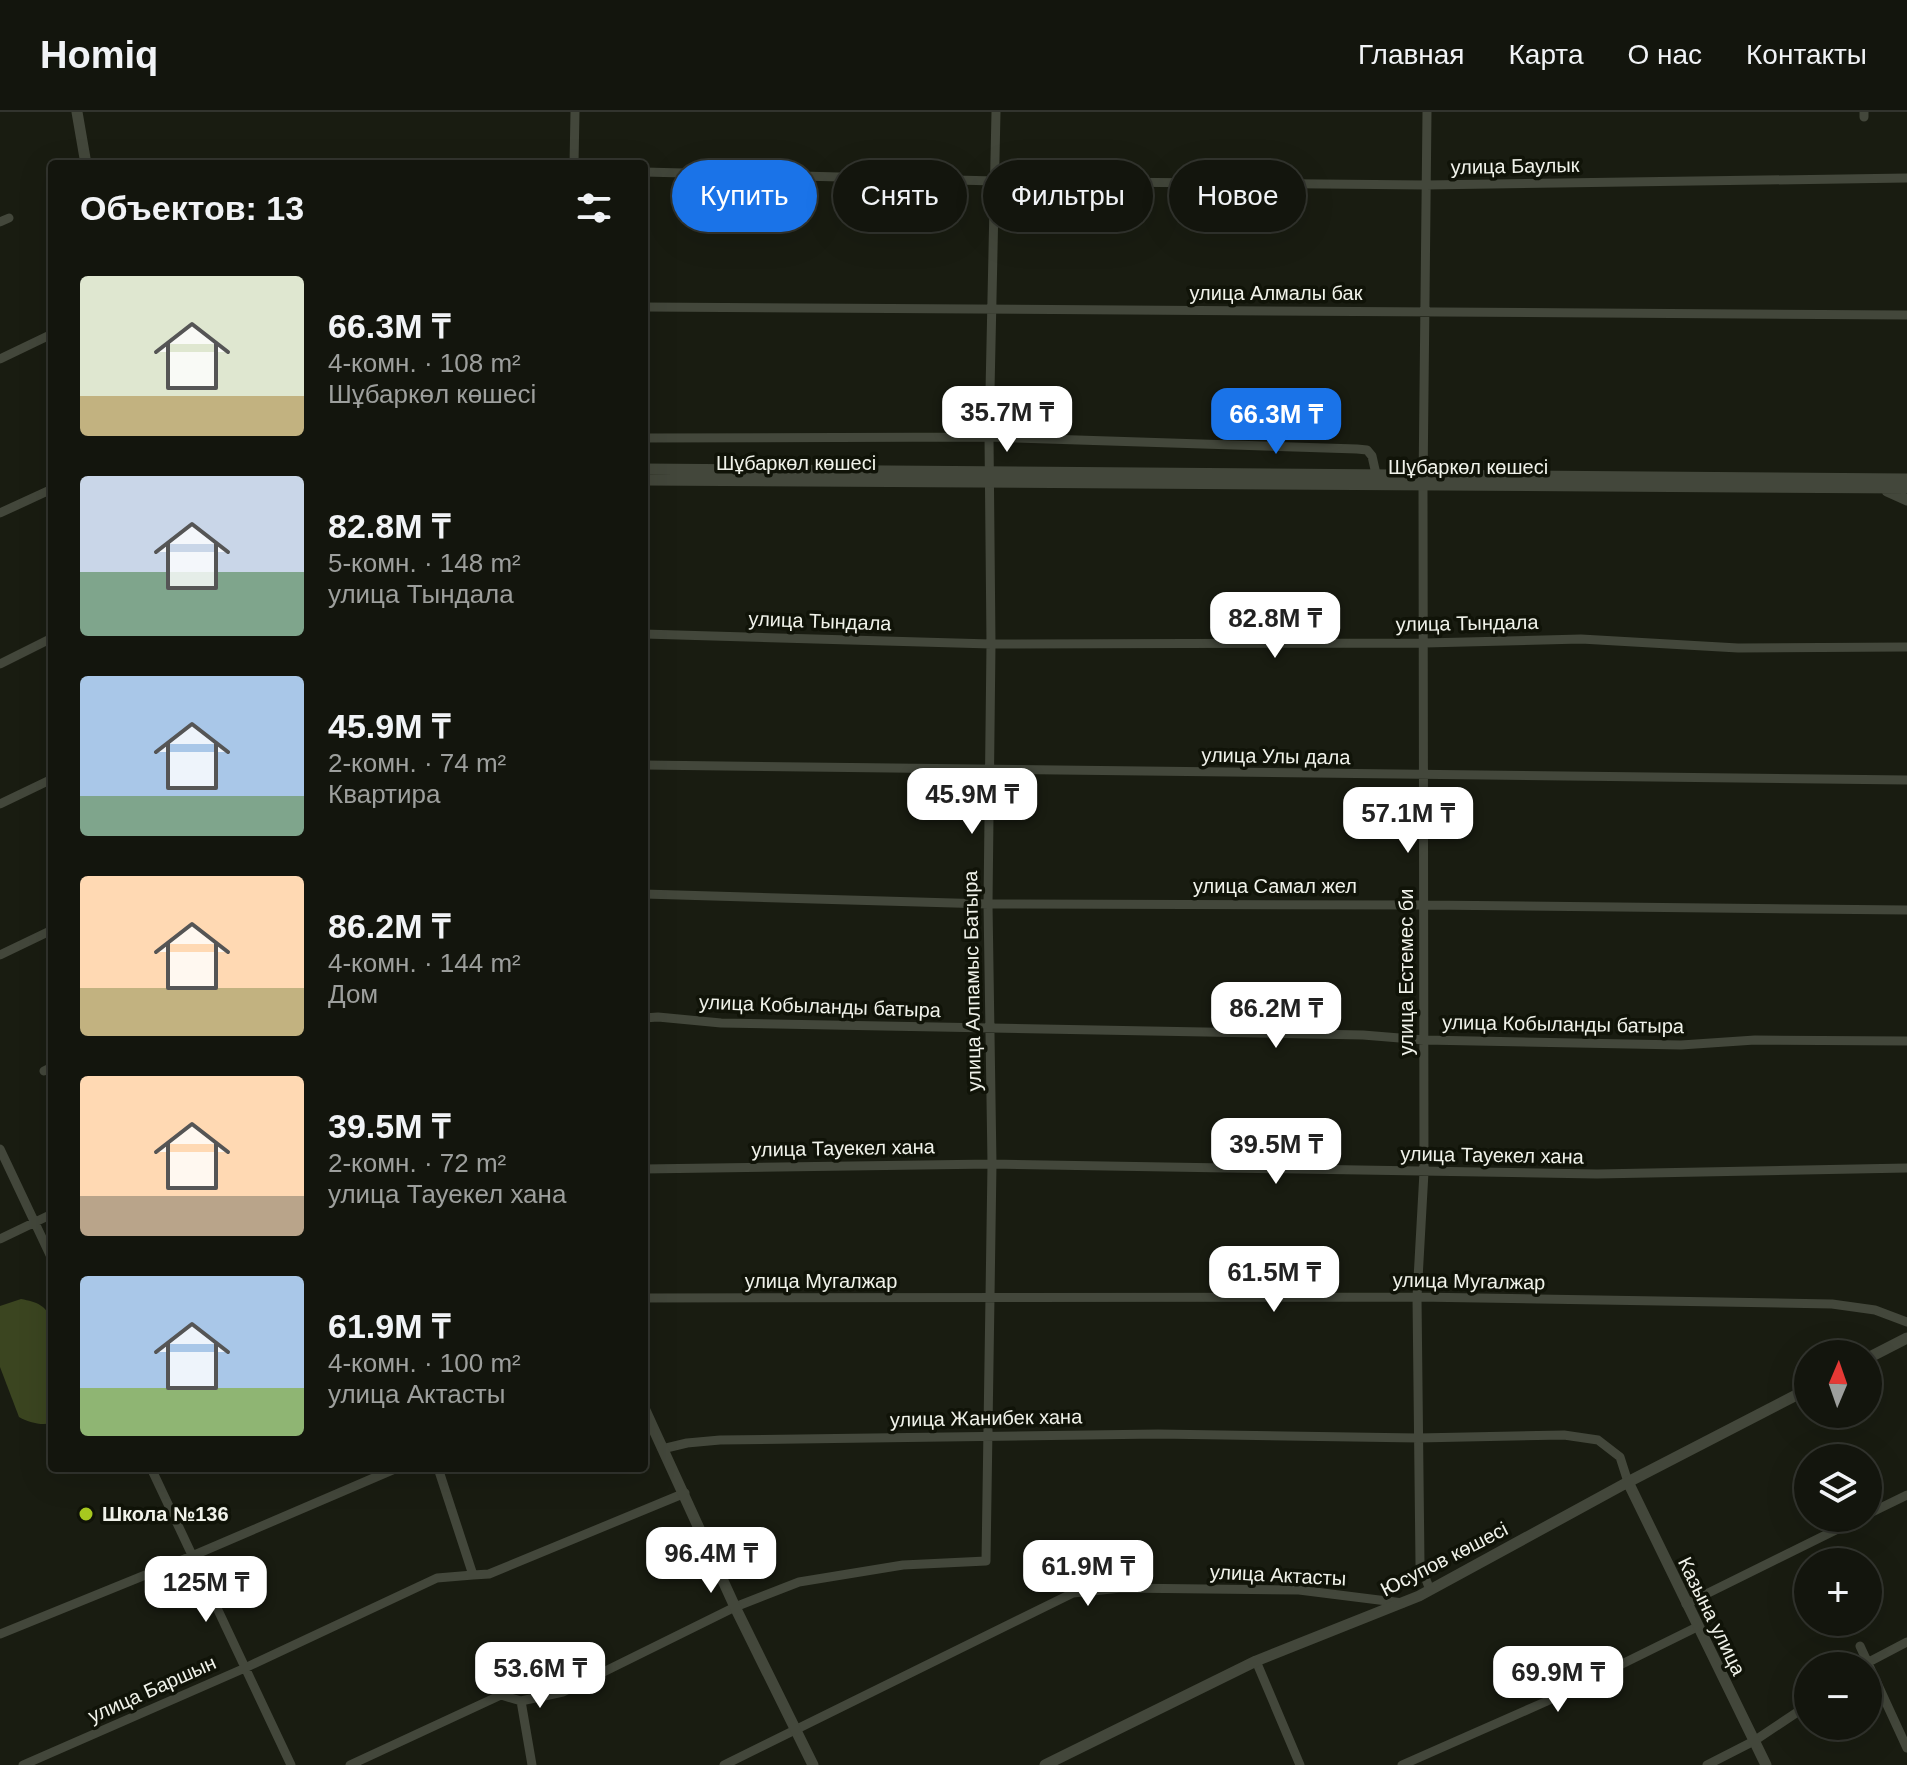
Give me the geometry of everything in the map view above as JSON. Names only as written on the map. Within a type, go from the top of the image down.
[{"type":"street","points":[[77,112],[85,160]]},
{"type":"street","points":[[574,160],[575,112]]},
{"type":"street","name":"улица Алпамыс Батыра","points":[[995,160],[996,112]]},
{"type":"street","name":"улица Естемес би","points":[[1427,112],[1423,479],[1424,1172],[1417,1297],[1420,1564],[1430,1590]]},
{"type":"street","name":"улица Баулык","points":[[648,172],[983,181]]},
{"type":"street","name":"улица Баулык","points":[[1153,182],[1426,185],[1907,178]]},
{"type":"street","name":"улица Алпамыс Батыра","points":[[735,1607],[799,1582],[903,1565],[986,1561],[992,1164],[988,904],[991,644],[989,437],[994,232]]},
{"type":"street","name":"улица Алмалы бак","points":[[648,307],[1907,315]]},
{"type":"street","points":[[0,359],[48,336]]},
{"type":"street","name":"Шұбаркөл көшесі","points":[[648,438],[989,437],[1367,450],[1372,456],[1376,474]]},
{"type":"street","points":[[1875,483],[1907,467]]},
{"type":"street","name":"Шұбаркөл көшесі","points":[[648,469],[989,477],[1875,483],[1907,479]]},
{"type":"street","name":"Шұбаркөл көшесі","points":[[648,480],[1376,474],[1423,479]]},
{"type":"street","points":[[1875,483],[1907,500]]},
{"type":"street","name":"Шұбаркөл көшесі","points":[[1875,483],[1907,488]]},
{"type":"street","points":[[0,513],[48,491]]},
{"type":"street","name":"улица Тындала","points":[[648,634],[991,644],[1425,643],[1581,639],[1738,648],[1907,647]]},
{"type":"street","points":[[0,664],[48,640]]},
{"type":"street","name":"улица Улы дала","points":[[648,765],[1907,780]]},
{"type":"street","points":[[0,804],[48,781]]},
{"type":"street","name":"улица Самал жел","points":[[648,894],[988,904],[1907,910]]},
{"type":"street","points":[[0,955],[48,932]]},
{"type":"street","name":"улица Кобыланды батыра","points":[[648,1018],[721,1023],[1363,1035],[1424,1040],[1681,1045],[1755,1040],[1907,1041]]},
{"type":"street","points":[[0,1149],[48,1251]]},
{"type":"street","name":"улица Тауекел хана","points":[[648,1169],[992,1164],[1597,1174],[1907,1168]]},
{"type":"street","points":[[0,1239],[48,1216]]},
{"type":"street","name":"улица Мугалжар","points":[[648,1298],[1417,1297],[1832,1304],[1875,1310],[1907,1322]]},
{"type":"street","points":[[1882,1351],[1907,1338]]},
{"type":"street","name":"Юсупов көшесі","points":[[1045,1765],[1256,1661],[1430,1590],[1794,1396]]},
{"type":"street","points":[[648,1417],[735,1607],[813,1765]]},
{"type":"street","name":"улица Жанибек хана","points":[[662,1449],[720,1440],[987,1435],[1311,1434],[1418,1438],[1564,1435],[1598,1440],[1620,1457],[1628,1482]]},
{"type":"street","points":[[153,1472],[291,1765]]},
{"type":"street","points":[[0,1634],[388,1472]]},
{"type":"street","points":[[439,1472],[473,1575]]},
{"type":"street","name":"Казына улица","points":[[1628,1482],[1766,1765]]},
{"type":"street","name":"улица Баршын","points":[[23,1765],[245,1668],[437,1578],[489,1574],[685,1493]]},
{"type":"street","points":[[1882,1507],[1907,1495]]},
{"type":"street","points":[[1686,1604],[1832,1532]]},
{"type":"street","name":"улица Актасты","points":[[724,1765],[1073,1593],[1121,1588],[1299,1590],[1403,1603]]},
{"type":"street","points":[[350,1765],[501,1695],[521,1701],[563,1692],[735,1607]]},
{"type":"street","points":[[1402,1765],[1545,1702],[1697,1627]]},
{"type":"street","points":[[1882,1655],[1907,1642]]},
{"type":"street","points":[[1860,1646],[1862,1652]]},
{"type":"street","points":[[1256,1661],[1300,1765]]},
{"type":"street","points":[[1882,1698],[1907,1748]]},
{"type":"street","points":[[521,1701],[532,1765]]},
{"type":"street","points":[[1707,1765],[1754,1741],[1794,1714]]},
{"type":"green space","points":[[21,1299],[40,1305],[48,1313],[48,1423],[19,1417],[0,1367],[0,1306]]},
{"type":"place","name":"Школа №136","points":[[86,1514]]}]
